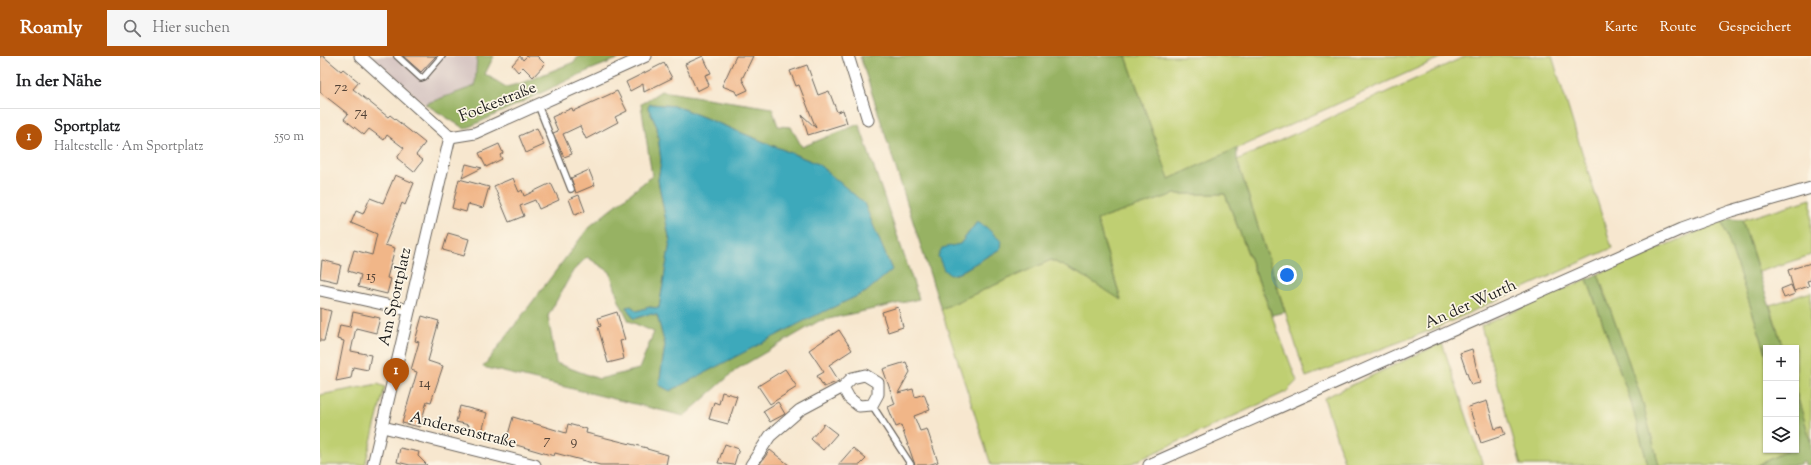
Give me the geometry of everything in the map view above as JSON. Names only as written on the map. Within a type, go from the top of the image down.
[{"type":"street","name":"Fockestraße","points":[[360,56],[450,137],[475,133],[646,56]]},
{"type":"street","points":[[848,56],[868,120]]},
{"type":"street","name":"Am Sportplatz","points":[[374,465],[450,137]]},
{"type":"street","name":"An der Wurth","points":[[1149,465],[1681,229],[1731,211],[1811,188]]},
{"type":"street","points":[[320,290],[409,310]]},
{"type":"street","points":[[751,465],[770,436],[800,410],[843,386],[852,378],[865,375],[878,383],[878,394],[872,405],[859,406],[849,398],[843,386]]},
{"type":"street","name":"Andersenstraße","points":[[383,427],[535,465]]},
{"type":"lane","points":[[397,56],[421,78],[424,77],[442,56]]},
{"type":"lane","points":[[538,105],[571,189]]},
{"type":"lane","points":[[872,405],[911,465]]},
{"type":"shaded area","points":[[372,56],[477,56],[475,86],[425,104]]},
{"type":"green space","points":[[477,56],[494,56],[485,74],[506,87],[522,83],[574,62],[579,56],[625,56],[585,72],[465,129],[425,104],[475,86]]},
{"type":"green space","points":[[860,56],[1126,56],[1169,179],[1237,148],[1237,160],[1285,312],[1272,315],[1225,194],[1175,194],[1097,220],[1121,300],[1082,275],[1051,260],[941,309]],"holes":[[[977,222],[1000,249],[959,273],[951,275],[960,244]]]},
{"type":"green space","points":[[1126,56],[1445,56],[1169,179]]},
{"type":"green space","points":[[1466,56],[1552,56],[1612,248],[1429,331],[1306,377],[1237,160]]},
{"type":"green space","points":[[661,91],[772,108],[778,126],[791,127],[802,147],[859,124],[919,299],[819,321],[737,369],[684,416],[483,367],[589,227],[652,176],[641,104]],"holes":[[[650,104],[676,106],[818,164],[866,292],[659,385],[665,345],[657,315],[649,314],[634,319],[631,306],[637,311],[649,307],[659,308],[670,242],[658,180],[661,161],[657,127],[648,108]],[[587,257],[610,272],[619,301],[629,321],[654,332],[639,369],[599,379],[556,363],[548,316],[573,271]]]},
{"type":"green space","points":[[1175,194],[1225,194],[1297,381],[1286,392],[1128,465],[991,465],[941,309],[1051,260],[1082,275],[1121,299],[1097,220]]},
{"type":"green space","points":[[1811,199],[1811,255],[1759,272],[1742,220]]},
{"type":"green space","points":[[1731,219],[1742,220],[1782,345],[1763,345],[1722,221]]},
{"type":"green space","points":[[1722,221],[1763,345],[1763,453],[1782,453],[1758,465],[1659,465],[1641,397],[1598,274]]},
{"type":"green space","points":[[1598,274],[1641,397],[1659,465],[1648,465],[1630,399],[1587,279]]},
{"type":"green space","points":[[1587,279],[1630,399],[1648,465],[1521,465],[1481,326]]},
{"type":"green space","points":[[1811,292],[1811,443],[1799,402],[1799,345],[1782,345],[1770,305]]},
{"type":"green space","points":[[1442,343],[1483,465],[1345,465],[1324,398]]},
{"type":"green space","points":[[378,384],[385,387],[365,465],[320,465],[320,395]]},
{"type":"green space","points":[[1799,402],[1811,443],[1811,465],[1805,465],[1804,462],[1797,465],[1758,465],[1782,453],[1799,453]]},
{"type":"water","points":[[650,104],[676,106],[818,164],[864,203],[892,270],[866,292],[806,320],[670,391],[659,385],[665,345],[657,315],[649,314],[634,319],[626,307],[631,306],[637,311],[649,307],[659,308],[670,242],[658,180],[661,161],[657,127],[648,108]]},
{"type":"water","points":[[977,222],[986,227],[1001,241],[1000,249],[959,273],[950,275],[944,270],[938,256],[942,248],[960,244]]},
{"type":"building","points":[[320,56],[323,56],[341,71],[343,69],[359,82],[353,89],[388,117],[390,115],[425,143],[416,155],[423,160],[414,172],[397,158],[404,148],[387,135],[384,140],[369,129],[364,135],[344,119],[348,114],[320,92]]},
{"type":"building","points":[[403,56],[436,56],[421,72]]},
{"type":"building","points":[[520,56],[523,60],[527,56],[537,56],[545,64],[533,77],[523,67],[518,72],[512,65]]},
{"type":"building","points":[[703,56],[711,73],[705,75],[709,85],[697,91],[685,64]]},
{"type":"building","points":[[736,56],[753,56],[742,79],[748,90],[737,95],[735,91],[722,86]]},
{"type":"building","points":[[664,63],[672,78],[644,92],[643,84],[630,91],[626,82]]},
{"type":"building","points":[[807,65],[818,95],[829,91],[837,112],[843,110],[847,123],[808,135],[802,115],[816,128],[799,85],[796,86],[790,71]]},
{"type":"building","points":[[617,91],[627,111],[615,117],[618,122],[586,139],[580,126],[563,134],[572,154],[564,157],[553,133],[558,131],[552,117],[572,108],[573,111]]},
{"type":"building","points":[[537,128],[544,145],[526,153],[519,136]]},
{"type":"building","points":[[499,144],[503,153],[500,155],[502,159],[486,167],[479,153]]},
{"type":"building","points":[[466,164],[482,168],[462,178]]},
{"type":"building","points":[[589,170],[595,185],[576,193],[571,178]]},
{"type":"building","points":[[395,175],[414,183],[405,205],[402,203],[385,245],[395,248],[387,278],[391,279],[387,294],[358,287],[361,275],[348,271],[354,250],[372,255],[377,234],[351,223],[356,211],[363,214],[370,198],[383,203]]},
{"type":"building","points":[[513,178],[519,192],[522,190],[524,196],[551,183],[559,200],[539,209],[535,200],[520,206],[524,216],[509,222],[494,186]]},
{"type":"building","points":[[459,179],[489,187],[483,208],[468,204],[466,212],[452,208]]},
{"type":"building","points":[[579,195],[585,211],[575,215],[569,199]]},
{"type":"building","points":[[448,233],[469,239],[464,256],[443,250]]},
{"type":"building","points":[[322,260],[341,265],[337,282],[320,278]]},
{"type":"building","points":[[1811,263],[1811,280],[1807,281],[1809,286],[1794,291],[1788,270]]},
{"type":"building","points":[[1791,285],[1795,294],[1784,298],[1781,289]]},
{"type":"building","points":[[898,307],[903,327],[888,332],[882,312]]},
{"type":"building","points":[[320,308],[331,311],[324,341],[320,341]]},
{"type":"building","points":[[353,312],[380,318],[376,333],[356,328],[351,351],[371,355],[368,370],[353,367],[351,378],[336,381],[344,341],[337,339],[340,325],[350,327]]},
{"type":"building","points":[[617,312],[625,340],[620,341],[624,359],[608,363],[598,327],[601,326],[598,318]]},
{"type":"building","points":[[422,316],[439,321],[428,361],[443,366],[431,402],[427,401],[420,427],[402,423],[417,372],[411,370],[419,342],[415,341]]},
{"type":"building","points":[[839,330],[852,350],[829,365],[839,381],[824,387],[817,376],[824,372],[809,350]]},
{"type":"building","points":[[1472,349],[1480,383],[1471,385],[1460,353]]},
{"type":"building","points":[[906,362],[910,372],[898,393],[913,389],[915,397],[924,394],[930,410],[914,416],[920,431],[927,429],[938,462],[928,465],[915,465],[901,425],[896,427],[888,407],[895,404],[883,369]]},
{"type":"building","points":[[785,369],[797,387],[770,404],[758,386]]},
{"type":"building","points":[[722,392],[737,396],[728,424],[709,419],[714,402],[719,404]]},
{"type":"building","points":[[1487,401],[1495,429],[1502,427],[1505,435],[1481,443],[1469,407]]},
{"type":"building","points":[[778,402],[785,414],[770,422],[763,411]]},
{"type":"building","points":[[460,406],[487,413],[481,436],[467,433],[469,425],[456,422]]},
{"type":"building","points":[[513,417],[566,433],[568,424],[587,429],[586,433],[647,448],[668,455],[666,465],[600,465],[555,453],[554,456],[506,442]]},
{"type":"building","points":[[824,424],[837,434],[823,450],[811,439]]},
{"type":"building","points":[[725,444],[739,449],[734,465],[718,463]]},
{"type":"building","points":[[400,448],[419,452],[418,456],[427,465],[410,465],[397,462]]},
{"type":"building","points":[[853,448],[866,459],[860,465],[838,465]]},
{"type":"building","points":[[770,450],[789,465],[759,465]]},
{"type":"place","name":"Sportplatz","points":[[396,391]]}]
